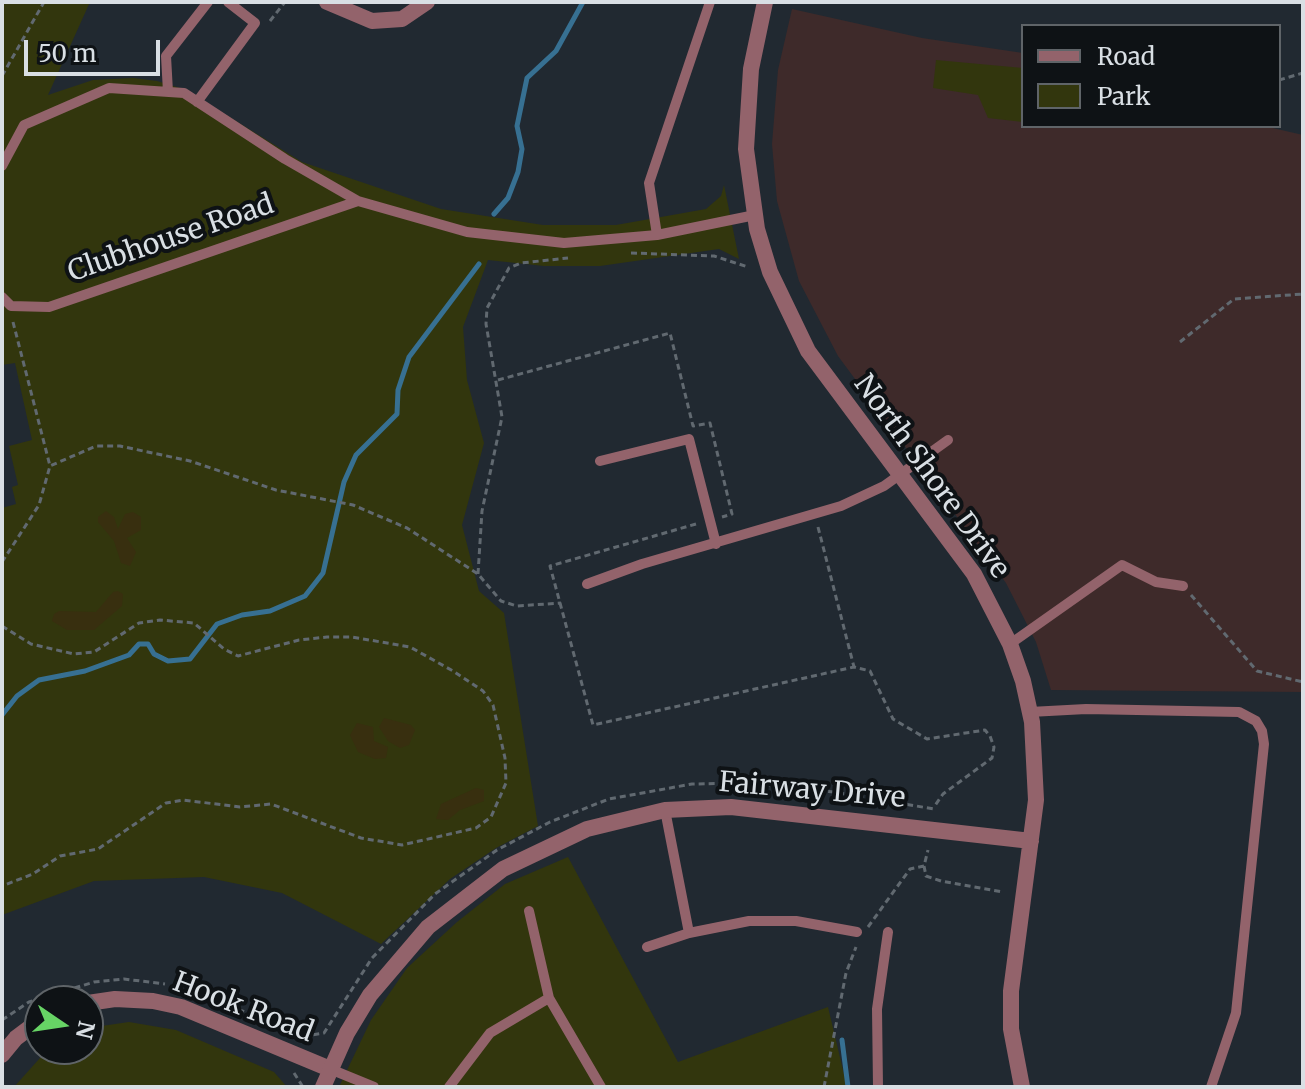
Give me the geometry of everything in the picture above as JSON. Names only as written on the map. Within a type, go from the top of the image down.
[{"type":"street","points":[[327,2],[372,21],[402,19],[427,2]]},
{"type":"street","name":"North Shore Drive","points":[[765,2],[747,108],[746,149],[755,215],[770,272],[808,351],[974,574],[1010,644],[1030,712],[1036,761],[1031,841],[1011,991],[1011,1029],[1022,1087]]},
{"type":"street","name":"Fairway Drive","points":[[323,1087],[370,995],[408,948],[461,898],[503,869],[545,846],[587,829],[665,810],[765,808],[1031,841]]},
{"type":"street","name":"Hook Road","points":[[104,1001],[153,1001],[181,1007],[330,1069]]},
{"type":"street","points":[[2,1055],[24,1032]]},
{"type":"lane","points":[[168,92],[166,56],[208,2]]},
{"type":"lane","points":[[197,102],[255,23],[228,2]]},
{"type":"lane","points":[[657,235],[649,183],[710,2]]},
{"type":"lane","name":"Clubhouse Road","points":[[2,166],[24,125],[109,88],[184,93],[358,201],[481,234],[564,243],[657,235],[755,215]]},
{"type":"lane","name":"Clubhouse Road","points":[[7,308],[49,307],[358,201]]},
{"type":"lane","points":[[2,297],[7,308]]},
{"type":"lane","points":[[600,461],[689,439],[716,544]]},
{"type":"lane","points":[[587,584],[815,515],[862,497],[948,440]]},
{"type":"lane","points":[[1010,644],[1122,565],[1156,582],[1183,586]]},
{"type":"lane","points":[[1030,712],[1086,709],[1239,712],[1256,721],[1262,731],[1263,755],[1236,1013],[1211,1087]]},
{"type":"lane","points":[[665,810],[689,933]]},
{"type":"lane","points":[[529,911],[549,998],[601,1087]]},
{"type":"lane","points":[[647,947],[722,924],[774,920],[860,935]]},
{"type":"lane","points":[[878,1087],[877,1009],[888,932]]},
{"type":"lane","points":[[449,1087],[490,1033],[549,998]]},
{"type":"lane","points":[[330,1069],[374,1087]]},
{"type":"path","points":[[2,76],[44,2]]},
{"type":"path","points":[[262,31],[285,2]]},
{"type":"path","points":[[1281,79],[1303,73]]},
{"type":"path","points":[[631,252],[714,256],[748,267]]},
{"type":"path","points":[[478,574],[482,511],[502,417],[486,324],[487,308],[509,268],[521,263],[573,257]]},
{"type":"path","points":[[1180,342],[1234,299],[1303,294]]},
{"type":"path","points":[[2,562],[39,505],[50,466],[7,308]]},
{"type":"path","points":[[50,466],[96,446],[120,446],[190,461],[276,490],[353,505],[407,528],[478,574],[501,601],[517,606],[561,603]]},
{"type":"path","points":[[815,515],[854,667]]},
{"type":"path","points":[[2,550],[7,553]]},
{"type":"path","points":[[1183,586],[1257,671],[1303,682]]},
{"type":"path","points":[[559,595],[593,725],[854,667],[870,671],[893,719],[927,739],[985,730],[990,736],[994,747],[992,758],[943,794],[934,807]]},
{"type":"path","points":[[2,626],[31,644],[74,654],[94,652],[111,644],[139,623],[181,621],[204,629],[224,649],[248,656],[299,640],[352,637],[410,647],[428,655],[483,691],[493,705],[505,758],[506,783],[491,817],[476,828],[457,835],[402,845],[361,838],[271,804],[232,807],[183,800],[166,803],[98,849],[60,856],[33,874],[2,886]]},
{"type":"path","points":[[928,850],[924,866],[926,876],[1003,892]]},
{"type":"path","points":[[824,1087],[842,989],[860,935],[910,869],[924,866]]},
{"type":"path","points":[[291,1068],[303,1087]]},
{"type":"shaded area","points":[[792,9],[922,38],[1021,53],[1021,128],[1273,128],[1303,135],[1303,692],[1051,690],[1036,642],[1006,583],[838,356],[799,281],[777,201],[772,144],[778,70]]},
{"type":"green space","points":[[2,2],[90,2],[48,95],[93,80],[133,78],[157,81],[180,88],[302,162],[441,209],[543,225],[616,225],[706,209],[721,196],[724,185],[739,259],[719,249],[600,266],[544,266],[488,260],[463,327],[467,380],[484,443],[462,525],[479,591],[504,613],[538,826],[496,848],[450,879],[381,944],[282,893],[204,877],[94,881],[2,915],[2,508],[16,504],[12,487],[18,485],[9,446],[32,440],[15,363],[2,365]]},
{"type":"green space","points":[[936,60],[1021,68],[1021,122],[988,118],[978,95],[933,88]]},
{"type":"green space","points":[[568,857],[678,1062],[828,1007],[847,1087],[339,1087],[371,1020],[407,968],[505,884]]},
{"type":"green space","points":[[129,1022],[176,1030],[274,1072],[287,1087],[14,1087],[34,1065],[104,1065],[104,1026]]},
{"type":"sand","points":[[106,511],[114,517],[118,529],[125,514],[133,512],[141,517],[141,530],[127,538],[136,552],[130,566],[121,563],[114,541],[98,522],[98,517]]},
{"type":"sand","points":[[113,592],[123,594],[122,606],[94,630],[67,630],[52,621],[59,611],[96,612]]},
{"type":"sand","points":[[384,718],[411,725],[415,730],[409,745],[400,748],[388,741],[379,727]]},
{"type":"sand","points":[[357,723],[373,727],[374,741],[388,747],[386,758],[375,759],[358,752],[350,735]]},
{"type":"sand","points":[[476,788],[484,790],[484,801],[460,810],[448,820],[436,819],[441,804]]},
{"type":"waterway","points":[[494,214],[508,198],[518,172],[522,149],[517,126],[527,78],[556,51],[583,2]]},
{"type":"waterway","points":[[2,715],[17,696],[39,680],[85,671],[129,655],[139,644],[148,644],[154,654],[168,661],[190,659],[217,624],[242,615],[270,611],[305,596],[323,573],[344,482],[356,455],[397,414],[398,390],[409,357],[479,264]]},
{"type":"waterway","points":[[842,1040],[848,1087]]}]
